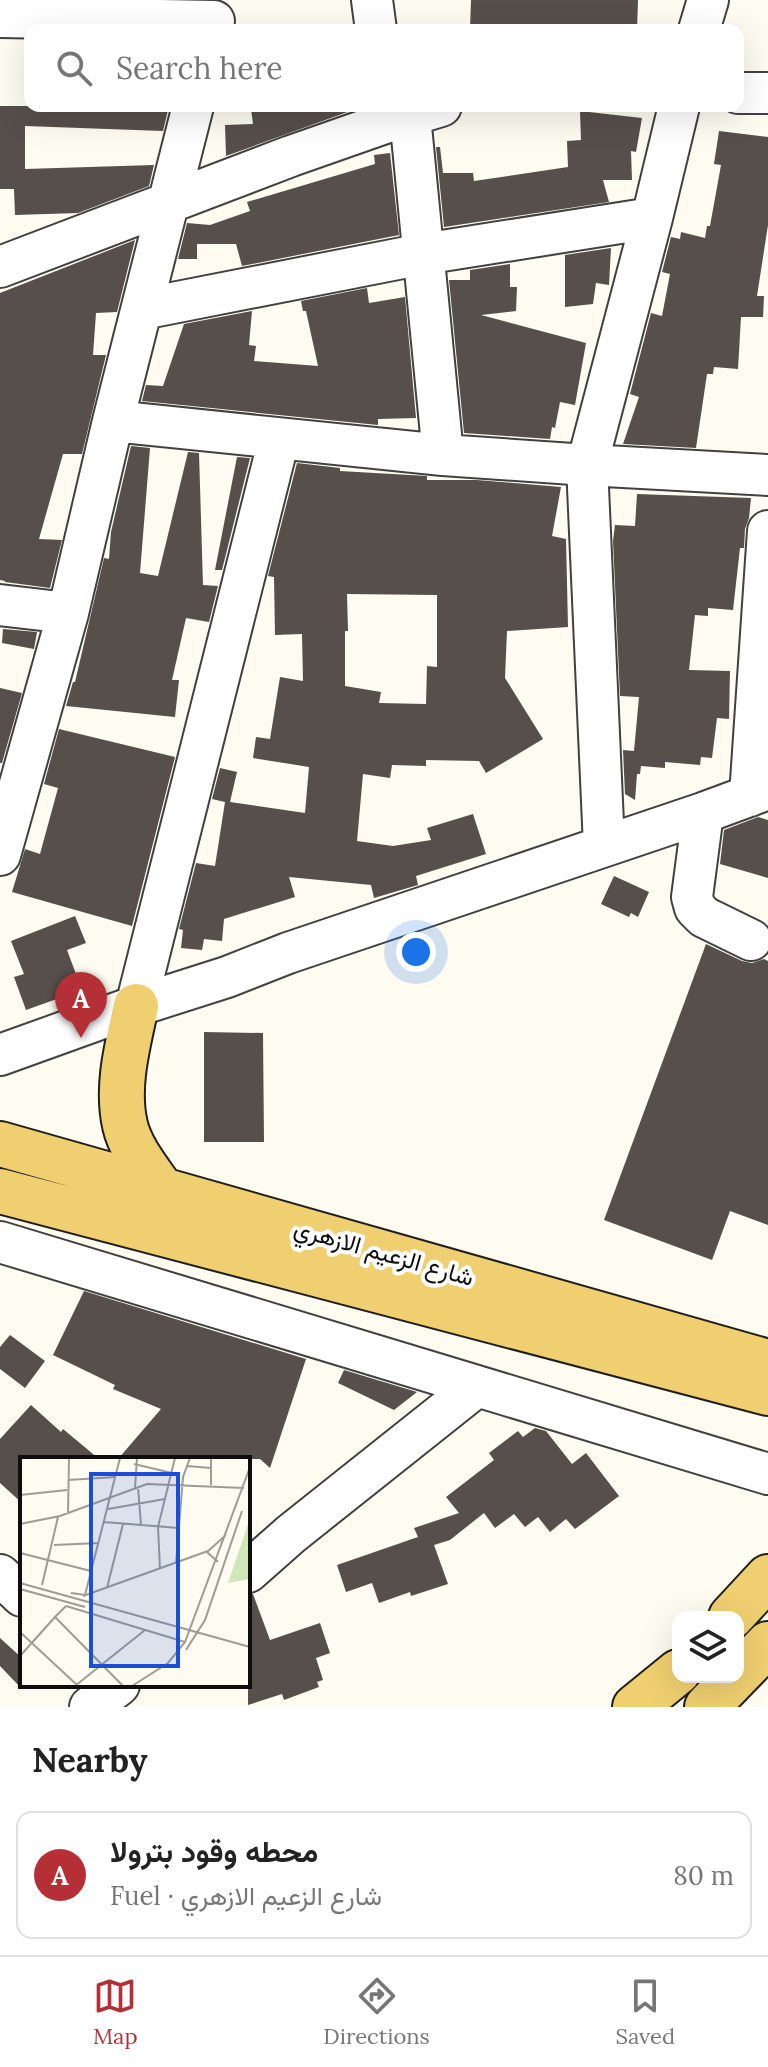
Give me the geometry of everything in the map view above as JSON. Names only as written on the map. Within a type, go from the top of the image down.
[{"type":"main road","points":[[136,1006],[122,1087],[125,1127],[136,1151],[162,1190]]},
{"type":"main road","name":"شارع الزعيم الازهري","points":[[0,1144],[768,1362]]},
{"type":"main road","name":"شارع الزعيم الازهري","points":[[0,1191],[768,1393]]},
{"type":"main road","points":[[737,1611],[768,1577]]},
{"type":"main road","points":[[744,1669],[768,1644]]},
{"type":"main road","points":[[635,1707],[672,1677]]},
{"type":"main road","points":[[707,1707],[730,1683]]},
{"type":"street","points":[[372,0],[375,24]]},
{"type":"street","points":[[701,24],[708,0]]},
{"type":"street","points":[[0,17],[215,17]]},
{"type":"street","points":[[744,93],[768,93]]},
{"type":"street","points":[[0,855],[68,613],[192,112]]},
{"type":"street","points":[[0,267],[406,112],[443,455]]},
{"type":"street","points":[[604,846],[587,465],[678,112]]},
{"type":"street","points":[[142,309],[423,254],[652,218]]},
{"type":"street","points":[[113,421],[443,455],[768,475]]},
{"type":"street","points":[[136,1006],[279,439]]},
{"type":"street","points":[[0,1055],[288,953],[759,793],[768,531]]},
{"type":"street","points":[[0,605],[68,613]]},
{"type":"street","points":[[703,813],[692,897],[695,908],[704,917],[751,940]]},
{"type":"street","points":[[0,1242],[768,1474]]},
{"type":"street","points":[[250,1570],[477,1386]]},
{"type":"street","points":[[0,1575],[20,1594]]},
{"type":"street","points":[[90,1707],[115,1687]]},
{"type":"street","points":[[120,1687],[136,1707]]},
{"type":"building","points":[[471,0],[638,0],[637,24],[470,24]]},
{"type":"building","points":[[0,106],[24,106],[24,112],[168,112],[163,131],[25,126],[25,169],[154,165],[149,186],[78,213],[15,215],[14,189],[0,189]]},
{"type":"building","points":[[251,112],[347,112],[226,156],[225,125],[253,124]]},
{"type":"building","points":[[580,112],[642,118],[636,152],[631,151],[632,180],[603,180],[609,202],[444,227],[436,147],[440,147],[443,173],[473,173],[474,181],[568,167],[567,141],[581,140]]},
{"type":"building","points":[[719,131],[768,137],[768,225],[757,296],[764,296],[763,317],[741,317],[738,369],[714,367],[713,374],[707,374],[696,448],[623,444],[639,397],[630,394],[651,313],[662,316],[670,274],[662,272],[671,237],[680,239],[681,232],[705,238],[707,226],[710,226],[721,165],[714,164]]},
{"type":"building","points":[[390,153],[399,235],[242,266],[236,244],[197,244],[197,259],[178,259],[187,223],[210,225],[250,211],[247,202],[375,164],[374,155]]},
{"type":"building","points":[[135,240],[117,312],[96,313],[93,355],[106,355],[82,454],[63,454],[39,539],[62,540],[50,588],[5,582],[0,580],[0,293]]},
{"type":"building","points":[[611,248],[609,285],[596,283],[593,304],[565,307],[565,255]]},
{"type":"building","points":[[510,264],[510,287],[517,287],[516,311],[481,315],[586,343],[575,405],[560,402],[550,439],[464,433],[449,280],[470,280],[470,270]]},
{"type":"building","points":[[367,288],[369,303],[405,297],[416,418],[378,419],[378,425],[142,401],[146,385],[163,386],[184,324],[252,311],[249,345],[256,346],[254,361],[318,366],[301,301]]},
{"type":"building","points":[[131,446],[150,448],[140,573],[158,576],[188,452],[199,453],[203,585],[218,586],[209,622],[186,618],[172,680],[179,680],[175,717],[66,706],[75,682],[104,558],[109,559],[111,532]]},
{"type":"building","points":[[237,457],[250,458],[222,570],[215,570]]},
{"type":"building","points":[[297,463],[340,468],[340,471],[427,476],[427,480],[477,480],[561,487],[552,536],[566,539],[568,627],[507,631],[505,678],[543,739],[486,773],[479,761],[426,760],[426,766],[392,765],[390,778],[363,774],[357,841],[393,846],[431,840],[427,828],[473,814],[486,854],[416,876],[418,885],[374,898],[371,885],[289,877],[295,897],[224,919],[222,941],[204,939],[202,950],[181,948],[183,930],[179,929],[196,863],[215,866],[225,802],[212,799],[220,768],[237,772],[230,802],[305,813],[309,767],[253,758],[256,737],[270,739],[280,677],[303,681],[302,634],[275,635],[274,577],[268,576]],"holes":[[[347,594],[437,595],[437,667],[427,666],[426,704],[379,703],[381,692],[345,686]]]},
{"type":"building","points":[[637,494],[751,498],[744,548],[740,548],[733,610],[708,608],[708,616],[695,615],[689,670],[730,671],[729,719],[717,718],[712,758],[701,757],[700,765],[665,762],[665,768],[641,766],[640,774],[637,774],[635,800],[625,794],[623,750],[634,751],[639,697],[620,696],[613,541],[615,525],[635,526]]},
{"type":"building","points":[[3,629],[37,632],[34,649],[2,643]]},
{"type":"building","points":[[0,688],[22,693],[2,763],[0,763]]},
{"type":"building","points":[[59,729],[175,757],[132,926],[12,892],[25,849],[40,854],[58,788],[44,784]]},
{"type":"building","points":[[758,817],[768,820],[768,878],[720,864],[724,830]]},
{"type":"building","points":[[614,876],[649,892],[638,917],[631,913],[629,917],[601,904]]},
{"type":"building","points":[[75,916],[86,943],[67,950],[82,990],[26,1010],[14,977],[24,974],[11,941]]},
{"type":"building","points":[[706,944],[742,961],[768,961],[768,1225],[730,1211],[712,1260],[604,1220]]},
{"type":"building","points":[[204,1032],[263,1033],[264,1142],[204,1142]]},
{"type":"building","points":[[84,1291],[306,1359],[270,1468],[260,1459],[250,1457],[120,1457],[161,1409],[113,1389],[115,1385],[53,1355]]},
{"type":"building","points":[[10,1335],[45,1361],[25,1388],[0,1369],[0,1347]]},
{"type":"building","points":[[344,1370],[417,1392],[394,1410],[338,1383]]},
{"type":"building","points":[[31,1405],[61,1432],[63,1429],[97,1457],[20,1457],[20,1501],[0,1483],[0,1439]]},
{"type":"building","points":[[535,1428],[546,1431],[572,1464],[586,1453],[619,1496],[575,1529],[566,1519],[550,1532],[538,1517],[525,1527],[514,1514],[495,1528],[484,1513],[450,1540],[434,1545],[448,1584],[379,1603],[372,1583],[346,1592],[337,1565],[418,1537],[414,1528],[459,1513],[446,1497],[494,1460],[489,1453],[518,1431],[523,1437]]},
{"type":"building","points":[[250,1594],[253,1594],[270,1640],[320,1623],[330,1653],[316,1658],[323,1680],[317,1682],[319,1687],[284,1700],[282,1694],[248,1705]]},
{"type":"building","points":[[0,1638],[20,1656],[20,1687],[0,1666]]},
{"type":"place","name":"محطه وقود بترولا","points":[[81,1038]]}]
